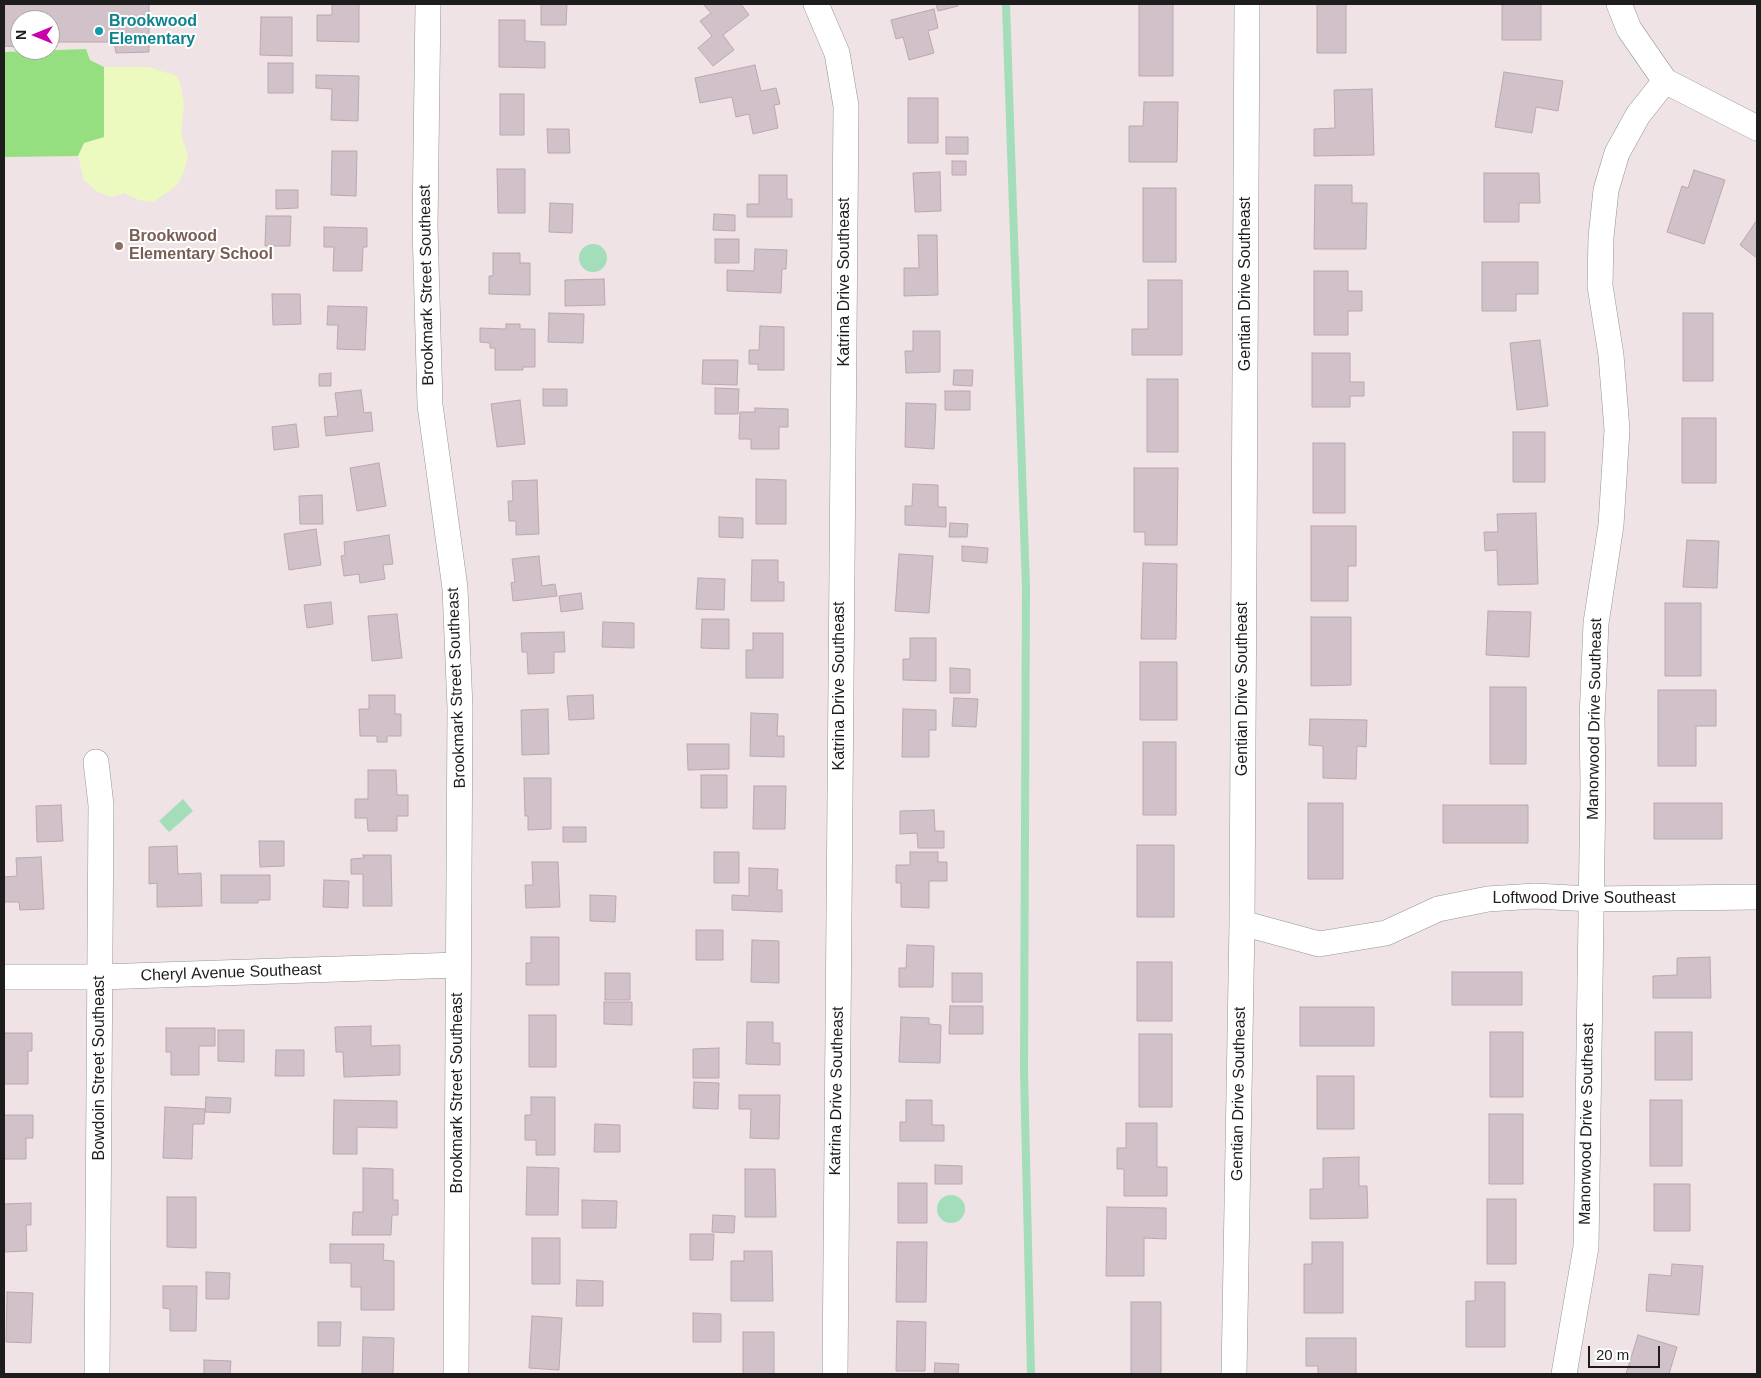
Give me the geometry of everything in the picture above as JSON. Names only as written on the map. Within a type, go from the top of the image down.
[{"type":"street","name":"Brookmark Street Southeast","points":[[428,4],[425,220],[426,310],[431,420],[455,588],[460,708],[456,1374]]},
{"type":"street","name":"Katrina Drive Southeast","points":[[816,4],[837,53],[846,106],[835,1374]]},
{"type":"street","name":"Gentian Drive Southeast","points":[[1234,1374],[1242,923],[1247,4]]},
{"type":"street","points":[[1619,4],[1630,29],[1665,81],[1757,128]]},
{"type":"street","name":"Manorwood Drive Southeast","points":[[1564,1374],[1586,1247],[1593,785],[1592,718],[1596,623],[1611,525],[1617,430],[1611,355],[1600,286],[1601,237],[1606,190],[1617,153],[1638,115],[1665,81]]},
{"type":"street","name":"Bowdoin Street Southeast","points":[[96,762],[101,805],[97,1374]]},
{"type":"street","name":"Loftwood Drive Southeast","points":[[1242,923],[1319,944],[1386,934],[1438,909],[1488,899],[1535,896],[1591,899],[1757,897]]},
{"type":"street","name":"Cheryl Avenue Southeast","points":[[4,977],[100,977],[458,965]]},
{"type":"shaded area","points":[[104,67],[148,67],[177,76],[181,86],[184,104],[181,135],[188,156],[183,174],[176,186],[153,202],[139,200],[124,193],[112,197],[98,192],[84,180],[78,156],[84,143],[104,137]]},
{"type":"shaded area","points":[[593,244],[603,248],[607,258],[603,268],[593,272],[583,268],[579,258],[583,248]]},
{"type":"shaded area","points":[[183,799],[193,811],[169,832],[159,821]]},
{"type":"shaded area","points":[[951,1195],[961,1199],[965,1209],[961,1219],[951,1223],[941,1219],[937,1209],[941,1199]]},
{"type":"green space","points":[[86,49],[90,60],[104,67],[104,137],[84,143],[78,156],[4,157],[4,52],[10,52],[10,60],[60,60],[60,50]]},
{"type":"building","name":"Brookwood Elementary","points":[[4,4],[149,4],[149,52],[116,53],[114,42],[60,42],[60,10],[10,10],[10,46],[4,46]]},
{"type":"building","points":[[332,4],[359,4],[359,42],[317,41],[317,15],[332,15]]},
{"type":"building","points":[[541,4],[567,4],[566,25],[541,25]]},
{"type":"building","points":[[703,4],[741,4],[749,15],[723,35],[734,50],[713,66],[698,48],[712,36],[700,21],[711,13]]},
{"type":"building","points":[[936,4],[957,4],[958,6],[938,11]]},
{"type":"building","points":[[1139,4],[1173,4],[1173,76],[1139,76]]},
{"type":"building","points":[[1317,4],[1346,4],[1346,53],[1317,53]]},
{"type":"building","points":[[1541,4],[1541,40],[1502,40],[1502,5]]},
{"type":"building","points":[[934,9],[938,28],[928,31],[934,53],[909,60],[903,37],[896,39],[891,20]]},
{"type":"building","points":[[261,17],[292,17],[292,56],[260,55]]},
{"type":"building","points":[[499,20],[525,20],[525,41],[545,42],[545,68],[499,67]]},
{"type":"building","points":[[268,63],[293,63],[293,93],[268,93]]},
{"type":"building","points":[[755,65],[761,91],[776,88],[780,104],[774,105],[778,128],[753,134],[749,114],[736,117],[732,97],[700,103],[695,78]]},
{"type":"building","points":[[1504,72],[1563,81],[1558,111],[1536,107],[1532,133],[1495,127]]},
{"type":"building","points":[[316,75],[359,76],[358,121],[331,120],[332,89],[316,88]]},
{"type":"building","points":[[1372,89],[1374,155],[1314,156],[1314,129],[1335,128],[1334,90]]},
{"type":"building","points":[[500,94],[524,94],[524,135],[500,135]]},
{"type":"building","points":[[908,98],[938,98],[938,143],[908,143]]},
{"type":"building","points":[[1144,102],[1178,102],[1177,162],[1129,162],[1129,126],[1143,126]]},
{"type":"building","points":[[547,129],[569,129],[570,153],[548,153]]},
{"type":"building","points":[[946,137],[968,137],[968,154],[946,154]]},
{"type":"building","points":[[332,151],[357,151],[356,196],[331,195]]},
{"type":"building","points":[[952,161],[966,161],[966,175],[952,175]]},
{"type":"building","points":[[497,169],[525,169],[525,213],[498,213]]},
{"type":"building","points":[[1694,170],[1725,180],[1704,244],[1667,232],[1682,186],[1688,188]]},
{"type":"building","points":[[940,172],[941,211],[915,212],[913,173]]},
{"type":"building","points":[[1484,173],[1539,173],[1540,203],[1519,203],[1519,222],[1484,222]]},
{"type":"building","points":[[759,175],[787,175],[787,199],[792,199],[792,217],[747,217],[747,204],[759,204]]},
{"type":"building","points":[[1315,185],[1352,185],[1352,203],[1367,203],[1366,249],[1314,249]]},
{"type":"building","points":[[1143,188],[1176,188],[1176,262],[1143,262]]},
{"type":"building","points":[[276,190],[298,190],[298,208],[276,209]]},
{"type":"building","points":[[550,203],[573,204],[572,233],[549,232]]},
{"type":"building","points":[[714,214],[735,215],[735,231],[713,230]]},
{"type":"building","points":[[266,216],[291,216],[290,246],[265,246]]},
{"type":"building","points":[[1757,220],[1757,258],[1740,245]]},
{"type":"building","points":[[324,227],[367,228],[367,247],[363,247],[362,271],[333,271],[334,247],[324,247]]},
{"type":"building","points":[[918,235],[937,235],[938,295],[904,296],[904,268],[919,268]]},
{"type":"building","points":[[715,239],[739,239],[739,263],[715,263]]},
{"type":"building","points":[[755,249],[787,250],[786,269],[782,269],[781,293],[727,291],[727,270],[754,271]]},
{"type":"building","points":[[493,253],[520,253],[520,263],[530,263],[530,295],[489,294],[489,276],[493,276]]},
{"type":"building","points":[[1482,262],[1538,262],[1538,294],[1516,294],[1516,311],[1482,311]]},
{"type":"building","points":[[1314,271],[1348,271],[1348,291],[1362,291],[1362,311],[1348,311],[1348,335],[1314,335]]},
{"type":"building","points":[[604,279],[605,305],[565,306],[565,280]]},
{"type":"building","points":[[1148,280],[1182,280],[1182,355],[1132,355],[1132,329],[1148,329]]},
{"type":"building","points":[[272,294],[300,294],[301,324],[273,325]]},
{"type":"building","points":[[328,306],[367,307],[365,350],[337,349],[338,325],[327,325]]},
{"type":"building","points":[[549,313],[584,314],[583,343],[548,342]]},
{"type":"building","points":[[1683,313],[1713,313],[1713,381],[1683,381]]},
{"type":"building","points":[[506,324],[520,324],[520,329],[535,329],[535,367],[523,367],[523,370],[495,370],[495,348],[490,348],[490,343],[480,342],[480,328],[506,329]]},
{"type":"building","points":[[760,326],[784,327],[784,370],[758,370],[758,364],[749,364],[749,350],[759,350]]},
{"type":"building","points":[[913,331],[940,331],[940,372],[906,373],[905,351],[913,351]]},
{"type":"building","points":[[1540,340],[1548,406],[1517,410],[1510,343]]},
{"type":"building","points":[[1312,353],[1350,353],[1350,382],[1364,382],[1364,396],[1350,396],[1350,407],[1312,407]]},
{"type":"building","points":[[703,360],[738,360],[737,385],[702,384]]},
{"type":"building","points":[[954,370],[973,370],[972,386],[953,385]]},
{"type":"building","points":[[331,373],[331,386],[319,386],[319,374]]},
{"type":"building","points":[[1147,379],[1178,379],[1178,452],[1147,452]]},
{"type":"building","points":[[715,388],[739,389],[738,414],[715,414]]},
{"type":"building","points":[[543,389],[567,389],[567,406],[543,406]]},
{"type":"building","points":[[361,390],[364,413],[371,412],[373,431],[326,436],[324,417],[338,416],[335,393]]},
{"type":"building","points":[[945,391],[970,391],[970,410],[945,410]]},
{"type":"building","points":[[520,400],[525,444],[497,447],[491,404]]},
{"type":"building","points":[[906,403],[936,404],[934,449],[905,447]]},
{"type":"building","points":[[755,408],[788,409],[788,427],[779,427],[779,449],[751,449],[751,439],[739,439],[740,412],[755,412]]},
{"type":"building","points":[[1682,418],[1716,418],[1716,483],[1682,483]]},
{"type":"building","points":[[296,424],[299,447],[274,450],[272,427]]},
{"type":"building","points":[[1513,432],[1545,432],[1545,482],[1513,482]]},
{"type":"building","points":[[1313,443],[1345,443],[1345,513],[1313,513]]},
{"type":"building","points":[[379,463],[386,506],[357,511],[350,468]]},
{"type":"building","points":[[1134,468],[1178,468],[1177,545],[1145,545],[1145,532],[1134,532]]},
{"type":"building","points":[[756,479],[786,480],[786,524],[756,524]]},
{"type":"building","points":[[537,480],[539,534],[516,535],[516,521],[509,521],[508,501],[513,501],[512,481]]},
{"type":"building","points":[[913,484],[938,485],[938,507],[946,507],[946,527],[905,525],[905,506],[912,506]]},
{"type":"building","points":[[322,495],[323,524],[300,524],[299,496]]},
{"type":"building","points":[[1536,513],[1538,584],[1498,585],[1497,550],[1485,551],[1484,532],[1498,532],[1497,514]]},
{"type":"building","points":[[719,517],[743,518],[743,538],[719,537]]},
{"type":"building","points":[[950,523],[968,524],[967,537],[949,537]]},
{"type":"building","points":[[1311,526],[1356,526],[1356,566],[1348,566],[1348,601],[1311,601]]},
{"type":"building","points":[[316,529],[321,565],[289,570],[284,534]]},
{"type":"building","points":[[389,535],[393,564],[383,565],[385,579],[360,583],[359,574],[344,576],[341,556],[345,555],[344,542]]},
{"type":"building","points":[[1687,540],[1719,541],[1717,588],[1683,587]]},
{"type":"building","points":[[962,546],[988,548],[987,563],[962,561]]},
{"type":"building","points":[[899,554],[933,556],[929,613],[895,611]]},
{"type":"building","points":[[539,556],[542,586],[555,584],[557,596],[513,601],[511,583],[515,582],[512,559]]},
{"type":"building","points":[[752,560],[778,560],[778,582],[784,582],[784,601],[751,601]]},
{"type":"building","points":[[1143,563],[1177,564],[1176,639],[1141,639]]},
{"type":"building","points":[[698,578],[725,579],[724,610],[696,609]]},
{"type":"building","points":[[581,593],[583,609],[561,612],[559,596]]},
{"type":"building","points":[[331,602],[333,624],[307,628],[304,605]]},
{"type":"building","points":[[1665,603],[1701,603],[1701,676],[1665,676]]},
{"type":"building","points":[[1488,611],[1531,612],[1529,657],[1486,655]]},
{"type":"building","points":[[397,614],[402,658],[372,661],[368,616]]},
{"type":"building","points":[[1311,617],[1351,617],[1351,685],[1311,686]]},
{"type":"building","points":[[702,619],[729,619],[729,649],[701,648]]},
{"type":"building","points":[[603,622],[634,623],[634,648],[602,647]]},
{"type":"building","points":[[564,632],[565,652],[554,652],[554,673],[528,674],[527,652],[522,652],[521,633]]},
{"type":"building","points":[[753,633],[783,633],[783,678],[746,678],[746,650],[753,650]]},
{"type":"building","points":[[910,638],[936,638],[936,681],[903,680],[903,659],[910,659]]},
{"type":"building","points":[[1140,662],[1177,662],[1177,720],[1140,720]]},
{"type":"building","points":[[950,668],[970,669],[970,693],[950,693]]},
{"type":"building","points":[[1490,687],[1526,687],[1526,764],[1490,764]]},
{"type":"building","points":[[1658,690],[1716,690],[1716,726],[1696,726],[1696,766],[1658,766]]},
{"type":"building","points":[[369,695],[395,695],[395,714],[401,714],[401,736],[387,736],[387,742],[377,742],[377,736],[360,736],[359,709],[369,709]]},
{"type":"building","points":[[593,695],[594,719],[569,720],[567,696]]},
{"type":"building","points":[[954,698],[978,699],[976,727],[952,726]]},
{"type":"building","points":[[548,709],[549,754],[522,755],[521,710]]},
{"type":"building","points":[[903,709],[936,710],[936,730],[929,730],[929,757],[902,757]]},
{"type":"building","points":[[751,713],[778,714],[777,736],[784,736],[784,757],[750,756]]},
{"type":"building","points":[[1310,719],[1367,720],[1366,747],[1357,746],[1356,779],[1323,778],[1323,746],[1309,745]]},
{"type":"building","points":[[1143,742],[1176,742],[1176,815],[1143,815]]},
{"type":"building","points":[[687,744],[729,744],[729,769],[688,770]]},
{"type":"building","points":[[368,770],[396,770],[397,795],[408,795],[408,816],[397,816],[397,831],[368,831],[367,818],[355,818],[355,799],[368,799]]},
{"type":"building","points":[[701,775],[727,775],[727,808],[701,808]]},
{"type":"building","points":[[524,778],[551,778],[551,829],[528,830],[528,816],[525,816]]},
{"type":"building","points":[[754,786],[786,786],[785,829],[753,829]]},
{"type":"building","points":[[1308,803],[1343,803],[1343,879],[1308,879]]},
{"type":"building","points":[[1654,803],[1722,803],[1722,839],[1654,839]]},
{"type":"building","points":[[61,805],[63,841],[37,842],[36,806]]},
{"type":"building","points":[[1443,805],[1528,805],[1528,843],[1443,843]]},
{"type":"building","points":[[934,810],[935,831],[944,831],[944,848],[918,848],[917,833],[900,834],[900,811]]},
{"type":"building","points":[[563,827],[586,827],[586,842],[563,842]]},
{"type":"building","points":[[259,841],[284,841],[284,866],[260,867]]},
{"type":"building","points":[[1137,845],[1174,845],[1174,917],[1137,917]]},
{"type":"building","points":[[177,846],[178,874],[201,873],[202,906],[157,907],[157,883],[149,884],[149,847]]},
{"type":"building","points":[[714,852],[739,852],[739,883],[714,883]]},
{"type":"building","points":[[910,852],[938,852],[938,862],[947,862],[947,881],[929,881],[929,908],[901,907],[901,883],[896,883],[896,865],[910,865]]},
{"type":"building","points":[[363,855],[391,855],[392,906],[363,906],[363,874],[351,874],[351,859],[364,858]]},
{"type":"building","points":[[41,857],[44,909],[20,910],[19,902],[4,902],[4,877],[17,876],[16,858]]},
{"type":"building","points":[[532,862],[558,862],[560,907],[526,908],[525,885],[533,885]]},
{"type":"building","points":[[749,868],[778,869],[777,890],[782,890],[782,912],[732,910],[732,895],[749,896]]},
{"type":"building","points":[[221,875],[270,875],[270,900],[258,900],[258,903],[221,903]]},
{"type":"building","points":[[324,880],[349,881],[348,908],[323,907]]},
{"type":"building","points":[[590,895],[616,896],[615,922],[590,921]]},
{"type":"building","points":[[696,930],[723,930],[723,960],[696,960]]},
{"type":"building","points":[[531,937],[559,937],[559,985],[526,985],[526,963],[531,963]]},
{"type":"building","points":[[752,940],[779,941],[779,983],[751,982]]},
{"type":"building","points":[[907,945],[934,946],[933,987],[899,987],[899,968],[906,968]]},
{"type":"building","points":[[1710,957],[1711,998],[1653,998],[1653,976],[1677,975],[1677,958]]},
{"type":"building","points":[[1137,962],[1172,962],[1172,1021],[1137,1021]]},
{"type":"building","points":[[1452,972],[1522,972],[1522,1005],[1452,1005]]},
{"type":"building","points":[[605,973],[630,973],[630,1000],[605,1000]]},
{"type":"building","points":[[952,973],[982,973],[982,1002],[952,1002]]},
{"type":"building","points":[[604,1002],[632,1002],[632,1025],[604,1024]]},
{"type":"building","points":[[950,1006],[983,1006],[983,1034],[949,1034]]},
{"type":"building","points":[[1300,1007],[1374,1007],[1374,1046],[1300,1046]]},
{"type":"building","points":[[529,1015],[556,1015],[556,1067],[529,1067]]},
{"type":"building","points":[[901,1017],[929,1018],[929,1024],[941,1025],[940,1063],[899,1062]]},
{"type":"building","points":[[747,1022],[773,1022],[773,1043],[780,1043],[780,1065],[746,1064]]},
{"type":"building","points":[[371,1026],[371,1046],[400,1045],[400,1075],[344,1077],[343,1052],[336,1052],[335,1027]]},
{"type":"building","points":[[166,1028],[215,1028],[215,1046],[199,1046],[199,1075],[171,1075],[171,1052],[166,1052]]},
{"type":"building","points":[[218,1030],[244,1030],[244,1062],[218,1061]]},
{"type":"building","points":[[1490,1032],[1523,1032],[1523,1097],[1490,1097]]},
{"type":"building","points":[[1655,1032],[1692,1032],[1692,1080],[1655,1080]]},
{"type":"building","points":[[4,1033],[32,1033],[32,1051],[28,1051],[28,1084],[4,1084]]},
{"type":"building","points":[[1139,1034],[1172,1034],[1172,1107],[1139,1107]]},
{"type":"building","points":[[719,1048],[719,1078],[693,1078],[693,1049]]},
{"type":"building","points":[[276,1050],[304,1050],[304,1076],[275,1076]]},
{"type":"building","points":[[1317,1076],[1354,1076],[1354,1129],[1317,1129]]},
{"type":"building","points":[[694,1082],[719,1083],[718,1109],[693,1108]]},
{"type":"building","points":[[739,1095],[780,1095],[779,1139],[750,1138],[751,1109],[739,1109]]},
{"type":"building","points":[[206,1097],[231,1098],[230,1113],[205,1112]]},
{"type":"building","points":[[531,1097],[555,1097],[555,1155],[536,1155],[536,1140],[525,1140],[525,1115],[531,1115]]},
{"type":"building","points":[[334,1100],[397,1101],[397,1128],[357,1127],[357,1154],[333,1154]]},
{"type":"building","points":[[906,1100],[932,1100],[932,1125],[944,1125],[944,1141],[900,1141],[900,1122],[906,1122]]},
{"type":"building","points":[[1650,1100],[1682,1100],[1682,1166],[1650,1166]]},
{"type":"building","points":[[165,1107],[205,1109],[204,1124],[193,1124],[192,1159],[163,1158]]},
{"type":"building","points":[[1489,1114],[1523,1114],[1523,1184],[1489,1184]]},
{"type":"building","points":[[4,1115],[33,1115],[33,1138],[26,1138],[26,1159],[4,1159]]},
{"type":"building","points":[[1126,1123],[1157,1123],[1157,1167],[1167,1167],[1167,1196],[1124,1196],[1124,1169],[1117,1169],[1117,1148],[1126,1148]]},
{"type":"building","points":[[595,1124],[620,1125],[620,1152],[594,1152]]},
{"type":"building","points":[[1359,1157],[1359,1186],[1367,1186],[1368,1218],[1310,1219],[1310,1189],[1323,1189],[1323,1158]]},
{"type":"building","points":[[935,1165],[962,1166],[962,1184],[935,1184]]},
{"type":"building","points":[[527,1167],[559,1168],[558,1215],[526,1215]]},
{"type":"building","points":[[363,1168],[393,1169],[393,1200],[398,1200],[398,1215],[392,1215],[391,1235],[352,1235],[353,1212],[363,1212]]},
{"type":"building","points":[[745,1169],[775,1169],[776,1217],[745,1217]]},
{"type":"building","points":[[898,1183],[927,1183],[927,1223],[898,1223]]},
{"type":"building","points":[[1654,1184],[1690,1184],[1690,1231],[1654,1231]]},
{"type":"building","points":[[167,1197],[196,1197],[196,1248],[167,1247]]},
{"type":"building","points":[[1487,1199],[1516,1199],[1516,1264],[1487,1264]]},
{"type":"building","points":[[582,1200],[617,1201],[616,1228],[582,1228]]},
{"type":"building","points":[[31,1203],[31,1225],[26,1225],[27,1251],[4,1252],[4,1204]]},
{"type":"building","points":[[1107,1207],[1166,1208],[1166,1239],[1144,1238],[1144,1276],[1106,1276]]},
{"type":"building","points":[[713,1215],[735,1216],[734,1233],[712,1232]]},
{"type":"building","points":[[690,1234],[714,1234],[713,1260],[690,1260]]},
{"type":"building","points":[[532,1238],[560,1238],[560,1284],[532,1284]]},
{"type":"building","points":[[897,1242],[927,1242],[926,1302],[896,1302]]},
{"type":"building","points":[[1312,1242],[1343,1242],[1343,1313],[1304,1313],[1304,1264],[1312,1264]]},
{"type":"building","points":[[330,1244],[384,1244],[383,1260],[394,1261],[394,1310],[361,1310],[361,1287],[351,1287],[351,1263],[330,1263]]},
{"type":"building","points":[[744,1251],[772,1251],[773,1301],[731,1301],[731,1261],[744,1261]]},
{"type":"building","points":[[1672,1264],[1703,1266],[1699,1315],[1646,1311],[1649,1274],[1671,1276]]},
{"type":"building","points":[[206,1272],[230,1273],[229,1299],[206,1299]]},
{"type":"building","points":[[577,1280],[603,1281],[603,1306],[576,1306]]},
{"type":"building","points":[[1475,1282],[1505,1282],[1505,1347],[1466,1347],[1466,1301],[1475,1301]]},
{"type":"building","points":[[163,1286],[197,1286],[196,1331],[170,1331],[170,1309],[163,1308]]},
{"type":"building","points":[[7,1292],[33,1293],[31,1343],[6,1342]]},
{"type":"building","points":[[1131,1302],[1161,1302],[1161,1374],[1131,1374]]},
{"type":"building","points":[[693,1313],[721,1314],[721,1342],[693,1342]]},
{"type":"building","points":[[532,1316],[562,1318],[559,1370],[529,1368]]},
{"type":"building","points":[[897,1321],[926,1322],[925,1371],[896,1371]]},
{"type":"building","points":[[318,1322],[341,1322],[340,1346],[318,1346]]},
{"type":"building","points":[[743,1332],[774,1332],[774,1374],[743,1374]]},
{"type":"building","points":[[1638,1335],[1677,1347],[1669,1374],[1626,1374]]},
{"type":"building","points":[[363,1337],[394,1338],[393,1374],[362,1374]]},
{"type":"building","points":[[1306,1338],[1356,1338],[1356,1374],[1318,1374],[1318,1366],[1306,1366]]},
{"type":"building","points":[[204,1360],[231,1361],[230,1374],[204,1374]]},
{"type":"building","points":[[935,1363],[959,1364],[958,1374],[934,1374]]},
{"type":"waterway","points":[[1006,4],[1026,587],[1024,1071],[1031,1374]]},
{"type":"place","name":"Brookwood Elementary","points":[[99,31]]},
{"type":"place","name":"Brookwood Elementary School","points":[[119,246]]}]
